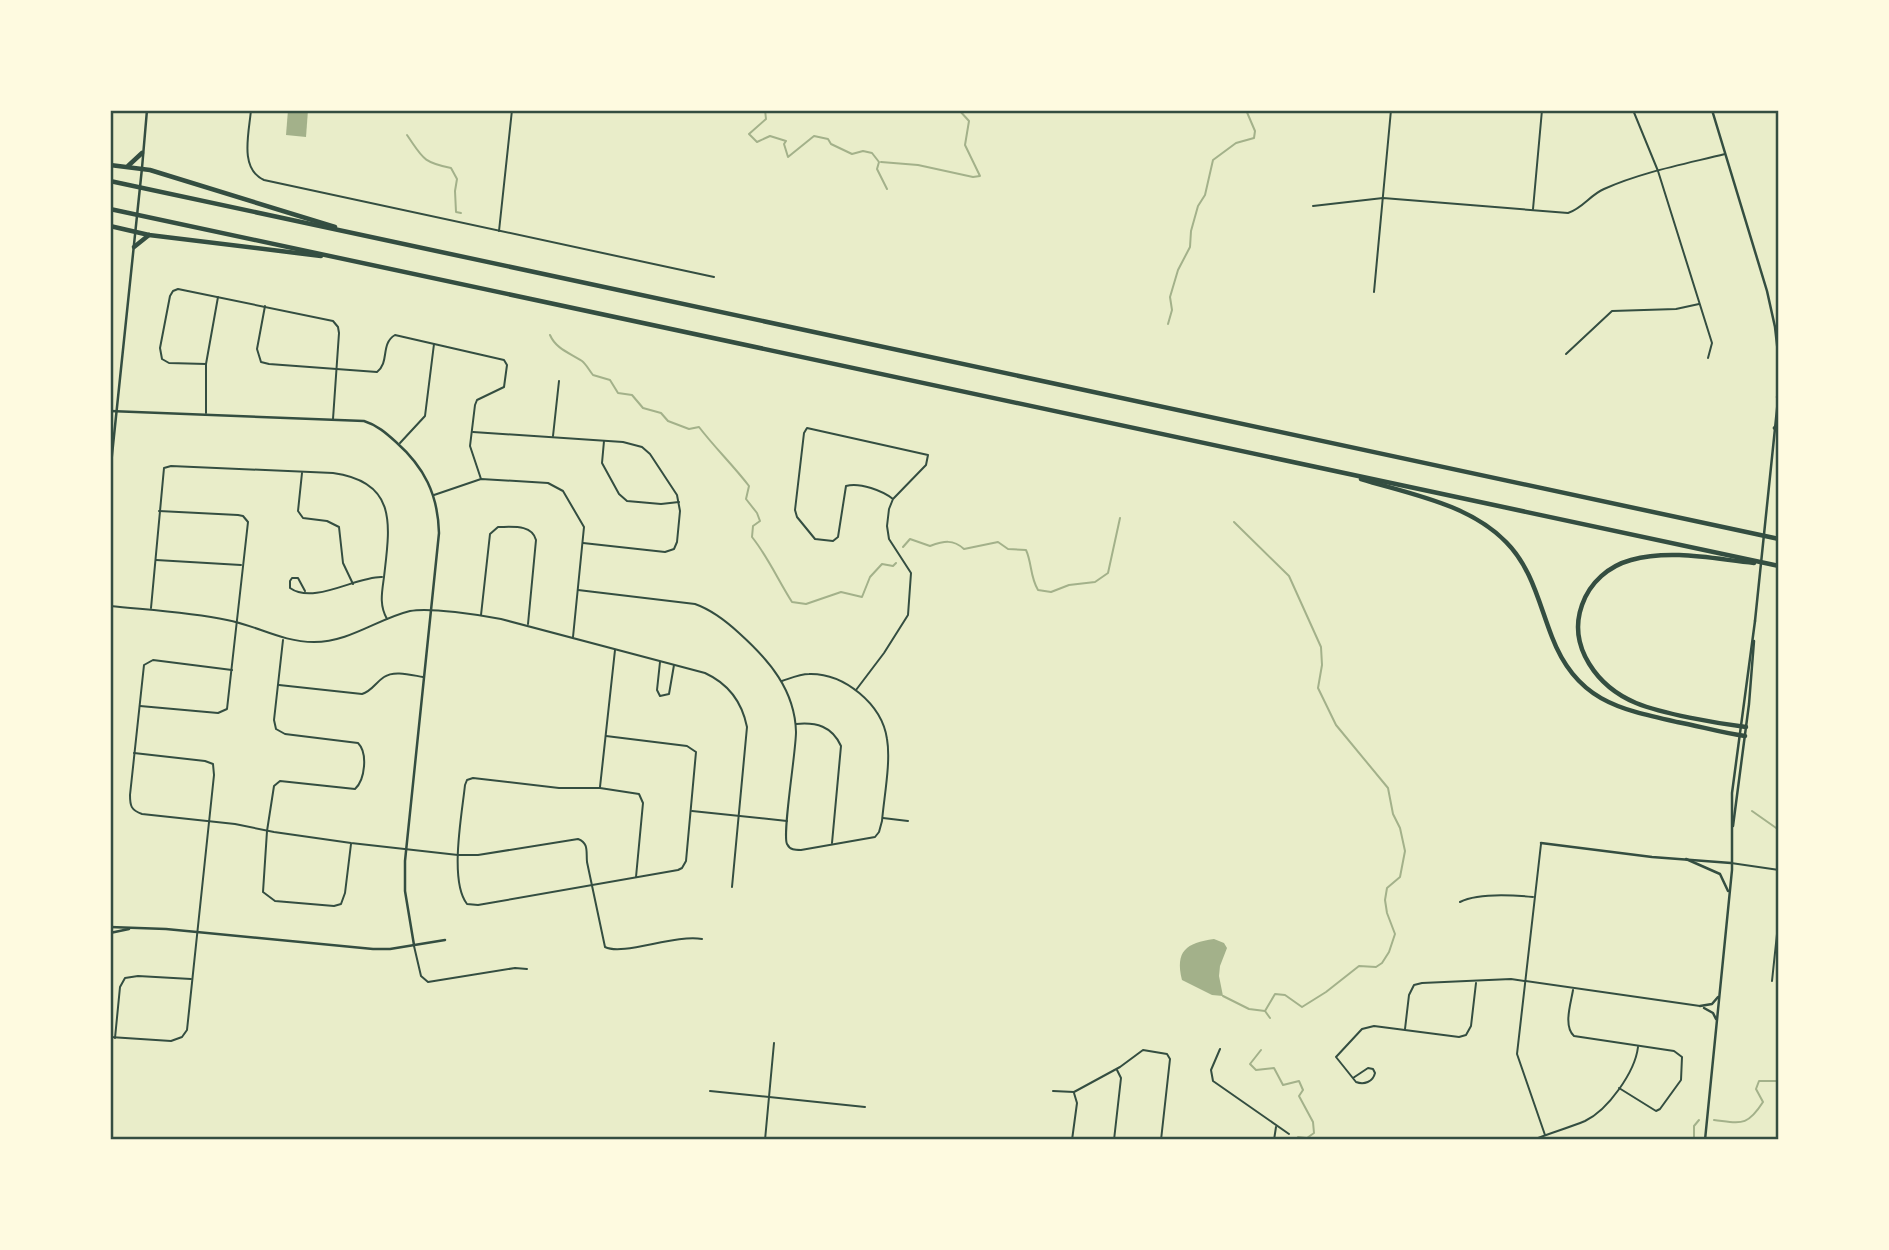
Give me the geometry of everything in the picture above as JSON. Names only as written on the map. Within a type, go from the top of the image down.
[{"type":"highway","points":[[127,167],[142,152]]},
{"type":"highway","points":[[110,165],[142,168],[359,234]]},
{"type":"highway","points":[[110,181],[1779,537]]},
{"type":"highway","points":[[110,209],[1779,566]]},
{"type":"highway","points":[[110,226],[149,235],[344,258]]},
{"type":"highway","points":[[134,247],[149,235]]},
{"type":"highway","points":[[1330,470],[1456,509],[1478,520],[1500,536],[1516,553],[1529,574],[1552,640],[1563,660],[1581,682],[1600,698],[1632,712],[1742,736]]},
{"type":"highway","points":[[1743,727],[1646,706],[1613,690],[1592,669],[1583,653],[1578,632],[1580,609],[1589,589],[1602,575],[1616,565],[1635,559],[1678,555],[1779,566]]},
{"type":"main road","points":[[110,474],[147,110]]},
{"type":"main road","points":[[1712,110],[1770,301],[1779,362]]},
{"type":"main road","points":[[1705,1140],[1729,895],[1731,806],[1742,736],[1779,390]]},
{"type":"main road","points":[[110,411],[333,419],[369,423],[398,444],[419,465],[434,495],[439,533],[406,850],[405,891],[414,945]]},
{"type":"main road","points":[[1743,727],[1755,621]]},
{"type":"main road","points":[[1541,843],[1731,863]]},
{"type":"main road","points":[[1686,859],[1720,874],[1729,895]]},
{"type":"main road","points":[[110,928],[198,932],[373,948],[445,940]]},
{"type":"main road","points":[[110,933],[132,928]]},
{"type":"main road","points":[[1700,1006],[1712,1004],[1720,995]]},
{"type":"main road","points":[[1700,1006],[1713,1013],[1717,1020]]},
{"type":"street","points":[[251,110],[249,164],[253,173],[261,179],[715,277]]},
{"type":"street","points":[[499,231],[512,110]]},
{"type":"street","points":[[1374,292],[1391,110]]},
{"type":"street","points":[[1533,210],[1542,110]]},
{"type":"street","points":[[1633,110],[1658,171],[1712,343],[1707,359]]},
{"type":"street","points":[[1313,206],[1383,198],[1568,212],[1580,209],[1602,190],[1658,171],[1727,153]]},
{"type":"street","points":[[206,365],[169,363],[162,359],[162,338],[173,290],[218,296],[336,324],[340,332],[333,419]]},
{"type":"street","points":[[206,414],[206,365],[218,296]]},
{"type":"street","points":[[1566,354],[1612,311],[1676,309],[1700,304]]},
{"type":"street","points":[[265,306],[257,349],[261,362],[337,370],[379,371],[384,364],[386,344],[395,335],[504,360],[507,365],[504,387],[477,401],[475,405],[470,446],[481,479]]},
{"type":"street","points":[[398,444],[425,416],[435,343]]},
{"type":"street","points":[[553,437],[559,381]]},
{"type":"street","points":[[855,691],[908,615],[911,572],[889,539],[889,509],[893,499],[926,465],[928,455],[807,428],[804,433],[795,510],[797,517],[815,539],[832,541],[838,537],[846,486],[852,484],[887,494],[893,499]]},
{"type":"street","points":[[472,432],[604,440],[633,444],[650,454],[679,502],[677,542],[671,551],[583,543]]},
{"type":"street","points":[[604,440],[602,463],[627,501],[661,505],[679,502]]},
{"type":"street","points":[[151,610],[163,471],[168,466],[345,474],[363,480],[376,491],[384,504],[389,522],[381,606],[387,620]]},
{"type":"street","points":[[302,472],[298,512],[303,518],[327,520],[339,527],[343,563],[353,584]]},
{"type":"street","points":[[434,495],[481,479],[548,483],[559,488],[584,527],[573,638]]},
{"type":"street","points":[[139,706],[221,713],[228,706],[238,622],[248,522],[243,516],[159,511]]},
{"type":"street","points":[[481,616],[491,531],[501,527],[527,529],[534,533],[536,540],[527,626]]},
{"type":"street","points":[[155,560],[242,565]]},
{"type":"street","points":[[305,591],[298,578],[289,581],[291,590],[305,591],[323,592],[367,578],[384,577]]},
{"type":"street","points":[[578,590],[689,603],[705,608],[719,617],[757,649],[782,681],[795,724],[786,839],[792,849],[801,850],[875,837],[882,818],[888,748],[887,736],[877,712],[855,691],[833,678],[803,674],[782,681]]},
{"type":"street","points":[[110,606],[238,622],[283,639],[310,642],[330,641],[348,636],[414,611],[481,616],[700,671],[715,678],[732,693],[743,712],[747,734],[732,887]]},
{"type":"street","points":[[283,639],[274,720],[278,731],[355,742],[361,745],[364,754],[360,784],[355,789],[277,782],[272,790],[262,890],[275,901],[334,906],[341,904],[345,893],[351,843]]},
{"type":"street","points":[[600,788],[615,649]]},
{"type":"street","points":[[661,660],[657,690],[660,696],[669,694],[674,664]]},
{"type":"street","points":[[232,670],[170,661],[149,661],[142,670],[130,803],[133,810],[142,814],[457,855],[478,855],[578,839],[584,842],[587,848],[591,885],[603,943],[608,949],[685,937],[702,939]]},
{"type":"street","points":[[278,685],[356,694],[371,691],[390,674],[424,677]]},
{"type":"street","points":[[795,724],[819,724],[830,731],[840,743],[832,844]]},
{"type":"street","points":[[606,736],[693,748],[696,757],[684,866],[678,870],[470,905],[463,898],[457,855],[465,785],[467,780],[473,778],[559,788],[600,788],[633,792],[643,798],[636,877]]},
{"type":"street","points":[[110,1037],[172,1041],[181,1039],[187,1030],[214,775],[213,764],[205,761],[134,753]]},
{"type":"street","points":[[691,811],[787,821]]},
{"type":"street","points":[[882,818],[908,821]]},
{"type":"street","points":[[1541,843],[1517,1054],[1545,1135]]},
{"type":"street","points":[[1731,863],[1779,870]]},
{"type":"street","points":[[1460,902],[1470,898],[1534,897]]},
{"type":"street","points":[[1772,981],[1779,915]]},
{"type":"street","points":[[414,945],[421,976],[428,982],[515,968],[527,969]]},
{"type":"street","points":[[115,1038],[120,987],[125,978],[138,976],[192,979]]},
{"type":"street","points":[[1405,1029],[1409,995],[1414,985],[1507,979],[1700,1006]]},
{"type":"street","points":[[1353,1078],[1368,1068],[1375,1073],[1373,1079],[1362,1084],[1353,1078],[1336,1057],[1362,1029],[1374,1026],[1459,1037],[1466,1035],[1471,1026],[1476,982]]},
{"type":"street","points":[[1573,989],[1568,1025],[1571,1034],[1577,1038],[1679,1053],[1683,1059],[1681,1080],[1664,1106],[1656,1111],[1619,1088]]},
{"type":"street","points":[[765,1140],[774,1042]]},
{"type":"street","points":[[1533,1140],[1586,1120],[1597,1113],[1634,1066],[1638,1046]]},
{"type":"street","points":[[1220,1049],[1210,1070],[1213,1081],[1289,1134]]},
{"type":"street","points":[[1053,1091],[1074,1092],[1117,1069],[1143,1050],[1167,1054],[1170,1059],[1161,1140]]},
{"type":"street","points":[[1114,1140],[1121,1078],[1117,1069]]},
{"type":"street","points":[[710,1091],[865,1107]]},
{"type":"street","points":[[1072,1140],[1077,1103],[1074,1092]]},
{"type":"street","points":[[1274,1140],[1276,1126]]},
{"type":"shaded area","points":[[288,110],[308,110],[306,137],[286,135]]},
{"type":"shaded area","points":[[1214,939],[1224,943],[1227,948],[1219,976],[1223,996],[1212,995],[1182,980],[1180,970],[1185,950],[1196,943]]},
{"type":"waterway","points":[[765,110],[766,119],[749,134],[757,142],[770,136],[786,141],[784,144],[788,157],[814,136],[828,139],[831,144],[852,154],[863,151],[872,153],[879,162],[877,169],[887,189]]},
{"type":"waterway","points":[[881,162],[918,165],[973,177],[980,176],[965,145],[969,121],[959,110]]},
{"type":"waterway","points":[[1168,324],[1172,310],[1170,297],[1178,270],[1190,247],[1191,231],[1198,206],[1205,195],[1213,160],[1236,143],[1254,138],[1255,131],[1246,110]]},
{"type":"waterway","points":[[407,135],[424,158],[434,164],[451,168],[457,179],[456,212],[461,213]]},
{"type":"waterway","points":[[550,335],[560,347],[583,362],[593,375],[610,380],[618,393],[632,395],[643,408],[661,413],[668,421],[689,429],[699,427],[749,486],[746,499],[760,521],[753,526],[752,537],[792,602],[806,604],[841,592],[862,597],[870,577],[882,564],[893,566],[896,563]]},
{"type":"waterway","points":[[903,547],[910,539],[930,546],[952,542],[964,549],[998,542],[1008,549],[1026,550],[1038,590],[1051,592],[1069,585],[1095,582],[1108,573],[1120,518]]},
{"type":"waterway","points":[[1234,522],[1289,576],[1321,647],[1322,665],[1318,688],[1336,725],[1388,788],[1405,851],[1400,877],[1387,888],[1387,913],[1395,934],[1382,963],[1376,967],[1359,966],[1302,1007],[1285,995],[1275,994],[1265,1011],[1270,1018]]},
{"type":"waterway","points":[[1752,811],[1779,830]]},
{"type":"waterway","points":[[1223,996],[1249,1009],[1265,1011]]},
{"type":"waterway","points":[[1261,1050],[1250,1064],[1256,1070],[1274,1068],[1283,1085],[1299,1081],[1303,1090],[1299,1096],[1313,1122],[1314,1133],[1307,1138],[1298,1137],[1298,1140]]},
{"type":"waterway","points":[[1714,1120],[1737,1122],[1748,1119],[1763,1102],[1756,1089],[1759,1081],[1779,1081]]},
{"type":"waterway","points":[[1694,1140],[1694,1126],[1699,1120]]},
{"type":"waterway","points":[[1778,1140],[1779,1132]]}]
